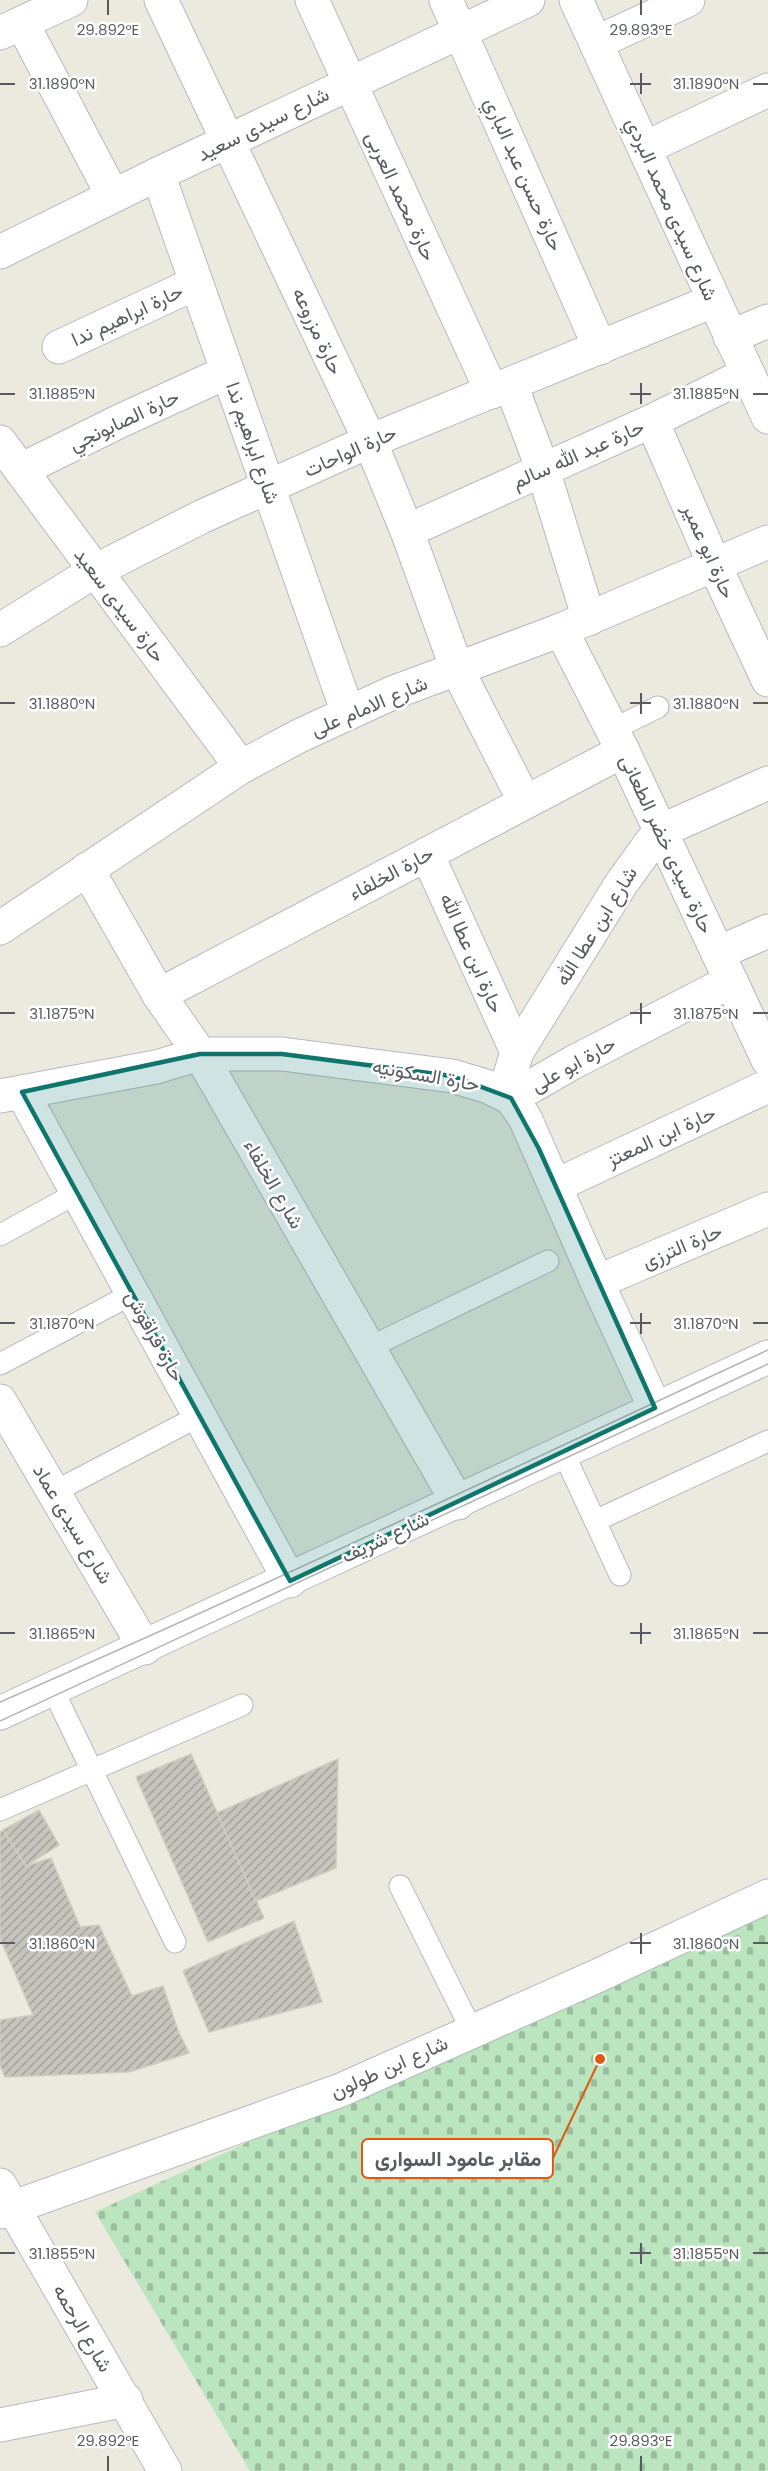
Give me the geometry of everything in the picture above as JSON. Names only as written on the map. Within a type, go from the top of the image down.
[{"type":"street","points":[[71,0],[11,28],[113,196]]},
{"type":"street","name":"حارة مزروعه","points":[[161,0],[370,441],[407,531],[457,669],[525,802]]},
{"type":"street","name":"حارة محمد العربى","points":[[312,0],[349,83],[543,470]]},
{"type":"street","name":"حارة حسن عبد الباري","points":[[446,0],[600,348]]},
{"type":"street","name":"شارع سيدى سعيد","points":[[0,252],[158,174],[528,0]]},
{"type":"street","name":"شارع سيدى محمد البردي","points":[[576,0],[768,417]]},
{"type":"street","points":[[596,43],[688,0]]},
{"type":"street","points":[[645,148],[768,90]]},
{"type":"street","name":"شارع ابراهيم ندا","points":[[158,174],[348,713]]},
{"type":"street","name":"حارة ابراهيم ندا","points":[[59,347],[196,283]]},
{"type":"street","name":"حارة الواحات","points":[[0,630],[95,571],[201,517],[370,441],[502,389],[713,300]]},
{"type":"street","points":[[730,337],[768,321]]},
{"type":"street","name":"حارة الصابونجي","points":[[21,470],[227,372]]},
{"type":"street","name":"حارة عبد الله سالم","points":[[407,531],[652,421],[747,374]]},
{"type":"street","name":"حارة ابو عمير","points":[[652,421],[768,680]]},
{"type":"street","name":"حارة سيدى سعيد","points":[[0,442],[241,767]]},
{"type":"street","name":"حارة سيدى خضر الطعانى","points":[[543,470],[575,624],[617,740],[768,1060]]},
{"type":"street","name":"شارع الامام على","points":[[0,928],[241,767],[282,744],[392,693],[575,624],[768,542]]},
{"type":"street","name":"حارة الخلفاء","points":[[159,995],[525,802],[617,740]]},
{"type":"street","name":"شارع ابن عطا الله","points":[[511,1098],[510,1075],[517,1053],[621,885],[652,841],[661,832],[768,783]]},
{"type":"street","name":"حارة ابن عطا الله","points":[[427,854],[517,1053]]},
{"type":"street","name":"شارع الخلفاء","points":[[87,869],[159,995],[200,1054],[458,1503]]},
{"type":"street","name":"حارة ابو على","points":[[511,1098],[585,1056],[725,967],[768,931]]},
{"type":"street","name":"حارة السكونيه","points":[[11,1094],[156,1067],[200,1054],[282,1054],[452,1076],[489,1087],[511,1098]]},
{"type":"street","name":"حارة ابن المعتز","points":[[555,1186],[768,1086]]},
{"type":"street","name":"حارة قراقوش","points":[[11,1094],[77,1193],[290,1581]]},
{"type":"street","points":[[511,1098],[525,1118],[655,1408]]},
{"type":"street","name":"حارة الترزى","points":[[597,1282],[768,1209]]},
{"type":"street","name":"شارع شريف","points":[[0,1713],[290,1581],[768,1357]]},
{"type":"street","name":"شارع سيدى عماد","points":[[0,1401],[145,1648]]},
{"type":"street","name":"شارع ابن طولون","points":[[4,2202],[341,2090],[597,1976],[768,1896]]},
{"type":"street","name":"شارع الرحمه","points":[[4,2202],[126,2400],[159,2469]]},
{"type":"street","points":[[0,2425],[126,2400]]},
{"type":"lane","points":[[617,740],[658,707]]},
{"type":"lane","points":[[0,1235],[77,1193]]},
{"type":"lane","points":[[368,1348],[548,1261]]},
{"type":"lane","points":[[0,1364],[132,1294]]},
{"type":"lane","points":[[54,1492],[199,1416]]},
{"type":"lane","points":[[595,1521],[768,1441]]},
{"type":"lane","points":[[563,1452],[620,1575]]},
{"type":"lane","points":[[53,1690],[175,1942]]},
{"type":"lane","points":[[0,1810],[242,1705]]},
{"type":"lane","points":[[400,1886],[472,2031]]},
{"type":"highlighted area","points":[[200,1054],[282,1054],[452,1076],[511,1098],[539,1149],[655,1408],[290,1581],[22,1092]]},
{"type":"green space","points":[[768,1905],[768,2471],[250,2471],[95,2212]]},
{"type":"building","points":[[191,1754],[264,1918],[208,1942],[136,1777]]},
{"type":"building","points":[[338,1759],[336,1868],[256,1901],[217,1813]]},
{"type":"building","points":[[39,1810],[59,1845],[26,1866],[3,1830]]},
{"type":"building","points":[[3,1830],[26,1866],[51,1858],[80,1927],[99,1925],[132,1996],[163,1986],[179,2033],[189,2053],[129,2072],[5,2077],[0,2065],[0,2020],[33,2015],[0,1938],[0,1832]]},
{"type":"building","points":[[294,1921],[322,2002],[209,2032],[183,1971]]},
{"type":"tram line","points":[[0,1702],[289,1573],[768,1350]]},
{"type":"tram line","points":[[0,1721],[768,1364]]},
{"type":"place","name":"مقابر عامود السوارى","points":[[600,2059]]}]
